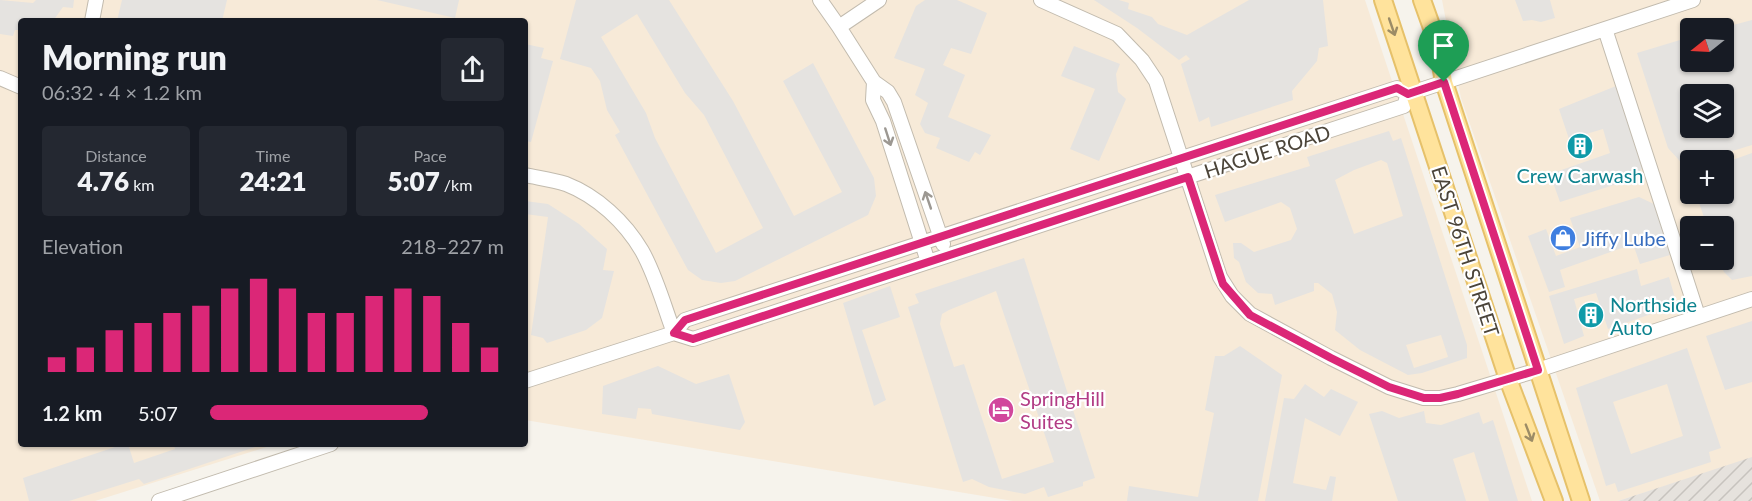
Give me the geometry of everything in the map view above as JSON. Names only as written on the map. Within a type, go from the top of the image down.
[{"type":"main road","name":"EAST 96TH STREET","points":[[1383,0],[1411,93],[1508,379],[1555,498]]},
{"type":"main road","name":"EAST 96TH STREET","points":[[1422,0],[1437,42],[1444,82],[1581,501]]},
{"type":"street","points":[[93,18],[96,0]]},
{"type":"street","points":[[820,0],[874,82],[888,92],[947,256]]},
{"type":"street","points":[[839,27],[879,0]]},
{"type":"street","points":[[1041,0],[1112,31],[1126,41],[1142,60],[1160,88],[1223,284],[1250,315],[1389,387],[1424,398],[1440,398],[1458,394],[1752,299]]},
{"type":"street","points":[[1411,93],[1693,0]]},
{"type":"street","points":[[1605,29],[1698,316]]},
{"type":"street","points":[[0,78],[18,86]]},
{"type":"street","points":[[874,82],[873,100],[883,122],[928,262]]},
{"type":"street","name":"HAGUE ROAD","points":[[528,380],[674,333],[685,320],[1397,88],[1411,93],[1404,106],[693,339],[674,333]]},
{"type":"street","points":[[528,177],[565,184],[582,191],[599,202],[629,232],[642,251],[674,333]]},
{"type":"street","points":[[159,501],[322,447]]},
{"type":"shaded area","points":[[0,0],[1365,0],[1532,501],[1013,501],[528,420],[528,18],[18,18],[18,447],[266,447],[95,501],[0,501]]},
{"type":"shaded area","points":[[0,0],[33,3],[36,0],[74,0],[73,8],[63,7],[55,18],[18,18],[18,30],[15,30],[13,36],[0,34]]},
{"type":"shaded area","points":[[122,0],[227,0],[223,18],[118,18]]},
{"type":"shaded area","points":[[377,0],[459,0],[455,18]]},
{"type":"shaded area","points":[[576,0],[669,0],[733,101],[794,216],[842,192],[783,81],[813,63],[874,178],[876,196],[868,215],[735,281],[721,283],[702,280],[688,270],[615,135],[620,132],[607,110],[600,81],[591,68],[560,59]],"holes":[[[637,14],[685,93],[704,115],[763,228],[716,253],[655,138],[646,113],[601,37]]]},
{"type":"shaded area","points":[[925,0],[957,0],[987,13],[971,54],[951,48],[943,65],[965,75],[948,117],[991,135],[980,155],[975,152],[969,162],[936,148],[940,138],[925,133],[920,124],[928,103],[915,95],[925,69],[894,58],[916,6]]},
{"type":"shaded area","points":[[1094,0],[1119,0],[1129,3],[1128,9],[1152,17],[1158,24],[1187,35],[1249,0],[1323,0],[1328,46],[1319,48],[1317,61],[1292,91],[1293,100],[1211,127],[1209,117],[1199,122],[1181,64],[1190,59],[1186,55],[1179,60],[1137,28]]},
{"type":"shaded area","points":[[1442,0],[1752,0],[1752,458],[1618,501],[1600,501],[1461,98]]},
{"type":"shaded area","points":[[1515,0],[1550,0],[1555,18],[1541,22],[1523,21]]},
{"type":"shaded area","points":[[1752,20],[1752,145],[1734,151],[1680,150],[1680,161],[1668,148],[1637,53],[1680,40],[1680,72],[1734,72],[1734,25]]},
{"type":"shaded area","points":[[528,45],[544,48],[541,58],[553,61],[531,142],[528,142]]},
{"type":"shaded area","points":[[1074,46],[1120,64],[1116,74],[1118,92],[1126,99],[1099,161],[1070,149],[1095,89],[1061,76]]},
{"type":"shaded area","points":[[1616,86],[1642,168],[1636,178],[1560,202],[1550,174],[1610,153],[1603,129],[1569,139],[1559,109]]},
{"type":"shaded area","points":[[1389,131],[1393,141],[1401,138],[1467,345],[1467,358],[1422,373],[1408,375],[1360,350],[1335,330],[1337,312],[1332,294],[1318,283],[1314,283],[1314,291],[1275,305],[1272,294],[1258,293],[1246,282],[1239,262],[1234,258],[1233,243],[1241,243],[1254,252],[1291,240],[1297,229],[1290,208],[1281,202],[1225,222],[1215,195],[1310,166],[1307,157]],"holes":[[[1381,160],[1387,163],[1403,216],[1354,234],[1335,180]],[[1441,335],[1448,357],[1414,368],[1406,345]]]},
{"type":"shaded area","points":[[1752,153],[1752,276],[1732,280],[1723,270],[1734,270],[1734,216],[1704,216],[1699,204],[1734,204],[1734,159]]},
{"type":"shaded area","points":[[1639,197],[1656,205],[1670,255],[1640,264],[1633,244],[1560,270],[1565,287],[1549,292],[1528,236],[1546,229],[1556,256],[1580,247],[1570,218]]},
{"type":"shaded area","points":[[528,201],[548,204],[579,224],[607,249],[603,270],[614,271],[602,318],[586,330],[547,343],[543,338],[531,335],[548,217],[528,214]]},
{"type":"shaded area","points":[[1024,258],[1095,478],[1083,482],[1083,486],[1048,497],[1044,487],[1025,494],[989,487],[972,479],[963,482],[908,307],[919,303],[915,294]],"holes":[[[996,291],[1054,462],[1002,479],[964,364],[954,367],[940,324],[942,314]]]},
{"type":"shaded area","points":[[1637,269],[1641,286],[1669,277],[1677,305],[1608,329],[1596,293],[1574,299],[1584,336],[1564,344],[1549,296]]},
{"type":"shaded area","points":[[890,286],[900,317],[862,330],[886,400],[874,406],[843,303]]},
{"type":"shaded area","points":[[1752,321],[1752,382],[1725,390],[1706,336]]},
{"type":"shaded area","points":[[1240,346],[1282,375],[1258,501],[1127,501],[1129,486],[1198,497],[1214,413],[1205,410],[1215,356],[1224,356]]},
{"type":"shaded area","points":[[1687,348],[1721,448],[1709,452],[1711,462],[1618,492],[1615,483],[1606,486],[1576,388]],"holes":[[[1667,384],[1683,436],[1631,454],[1613,402]]]},
{"type":"shaded area","points":[[658,366],[696,384],[729,374],[745,422],[740,430],[652,414],[651,409],[638,408],[636,419],[602,414],[603,386]]},
{"type":"shaded area","points":[[1305,384],[1324,397],[1331,389],[1358,402],[1340,436],[1305,418],[1293,483],[1326,490],[1330,476],[1336,477],[1332,501],[1265,501],[1284,398],[1294,399]]},
{"type":"shaded area","points":[[1382,411],[1399,418],[1424,411],[1426,423],[1441,425],[1479,412],[1483,424],[1493,420],[1518,501],[1489,501],[1474,452],[1453,459],[1466,501],[1398,501],[1369,414]]},
{"type":"shaded area","points":[[115,447],[129,447],[134,463],[175,449],[175,447],[255,447],[144,484],[139,479],[69,501],[29,501],[23,478]]},
{"type":"shaded area","points":[[1752,457],[1752,501],[1618,501]]},
{"type":"place","name":"Crew Carwash","points":[[1580,146]]},
{"type":"place","name":"Jiffy Lube","points":[[1563,238]]},
{"type":"place","name":"Northside Auto","points":[[1591,315]]},
{"type":"place","name":"SpringHill Suites","points":[[1001,410]]},
{"type":"route","points":[[1444,82],[1538,370],[1458,394],[1440,398],[1424,398],[1389,387],[1250,315],[1223,284],[1188,177],[693,339],[674,333],[685,320],[1030,207],[1397,88],[1408,94],[1444,82]]}]
